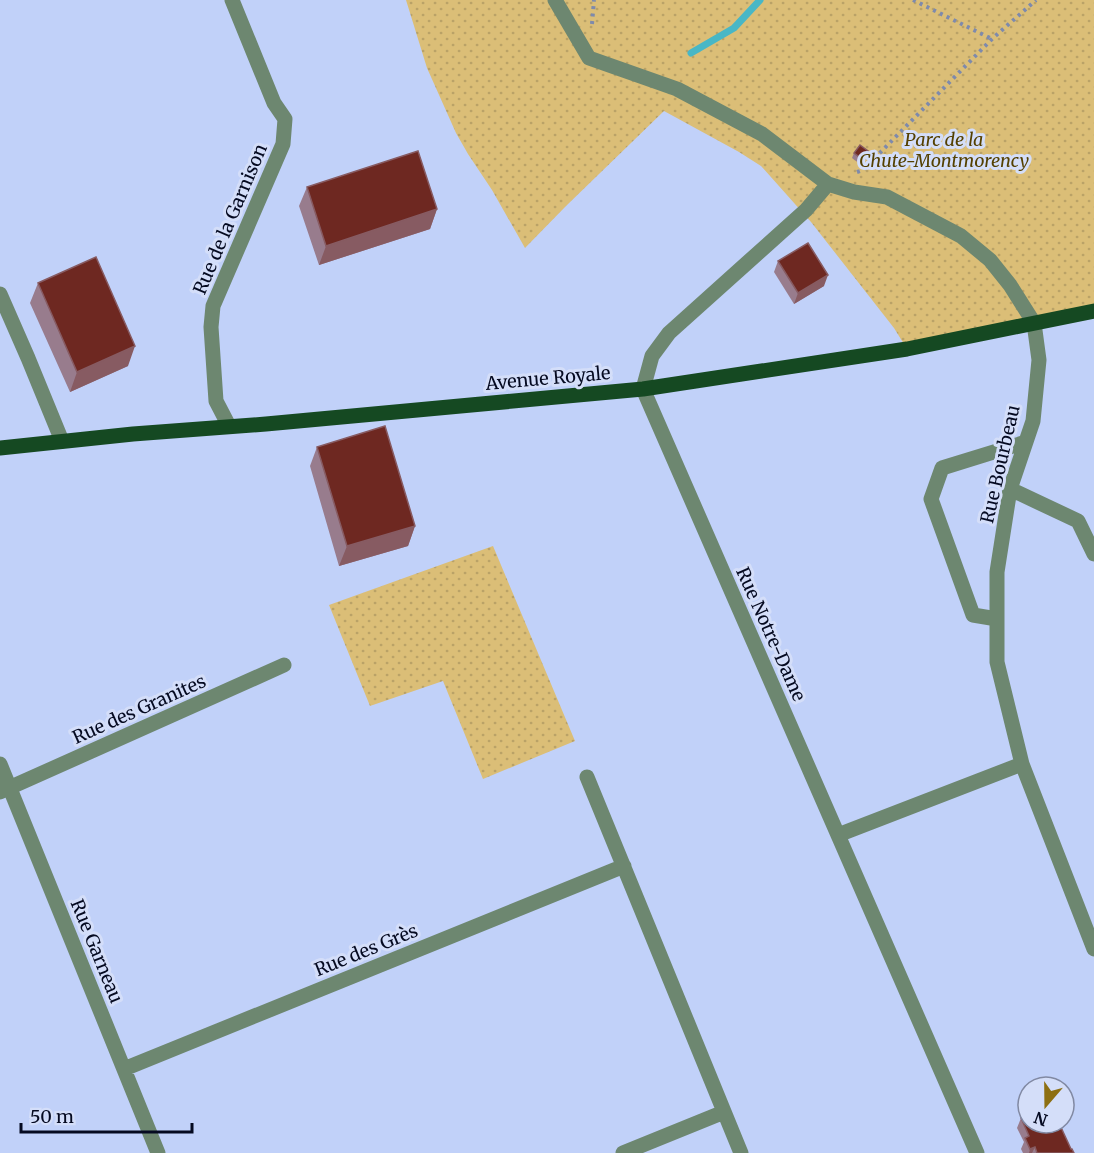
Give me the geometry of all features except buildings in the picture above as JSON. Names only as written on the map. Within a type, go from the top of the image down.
[{"type":"main road","name":"Avenue Royale","points":[[0,448],[643,389],[907,349],[1094,311]]},
{"type":"street","name":"Rue de la Garnison","points":[[229,426],[216,401],[211,327],[213,306],[283,144],[285,118],[274,103],[232,0]]},
{"type":"street","points":[[555,0],[589,58],[677,89],[734,119],[762,134],[828,184],[806,210],[669,333],[652,356],[643,389]]},
{"type":"street","name":"Rue Bourbeau","points":[[828,184],[854,192],[887,197],[961,236],[990,260],[1010,285],[1034,323],[1039,360],[1033,421],[1010,489],[997,572],[997,662],[1022,764],[1094,949]]},
{"type":"street","points":[[0,294],[62,441]]},
{"type":"street","name":"Rue Notre-Dame","points":[[643,389],[977,1153]]},
{"type":"street","points":[[997,619],[973,615],[931,499],[942,468],[1026,442]]},
{"type":"street","points":[[1010,489],[1078,521],[1094,554]]},
{"type":"street","name":"Rue des Granites","points":[[5,790],[284,665]]},
{"type":"street","name":"Rue Garneau","points":[[0,764],[5,790],[158,1153]]},
{"type":"street","points":[[838,835],[1022,764]]},
{"type":"street","points":[[587,777],[741,1153]]},
{"type":"street","name":"Rue des Grès","points":[[124,1069],[624,866]]},
{"type":"street","points":[[623,1153],[724,1112]]},
{"type":"path","points":[[913,0],[992,39]]},
{"type":"path","points":[[828,184],[863,170],[992,39],[1036,0]]},
{"type":"green space","name":"Parc de la Chute-Montmorency","points":[[406,0],[1094,0],[1094,311],[907,349],[894,328],[811,222],[761,166],[664,111],[525,248],[456,133],[427,68]]},
{"type":"green space","points":[[493,546],[575,741],[483,779],[443,681],[370,706],[329,605]]},
{"type":"waterway","points":[[691,53],[734,28],[760,0]]}]
